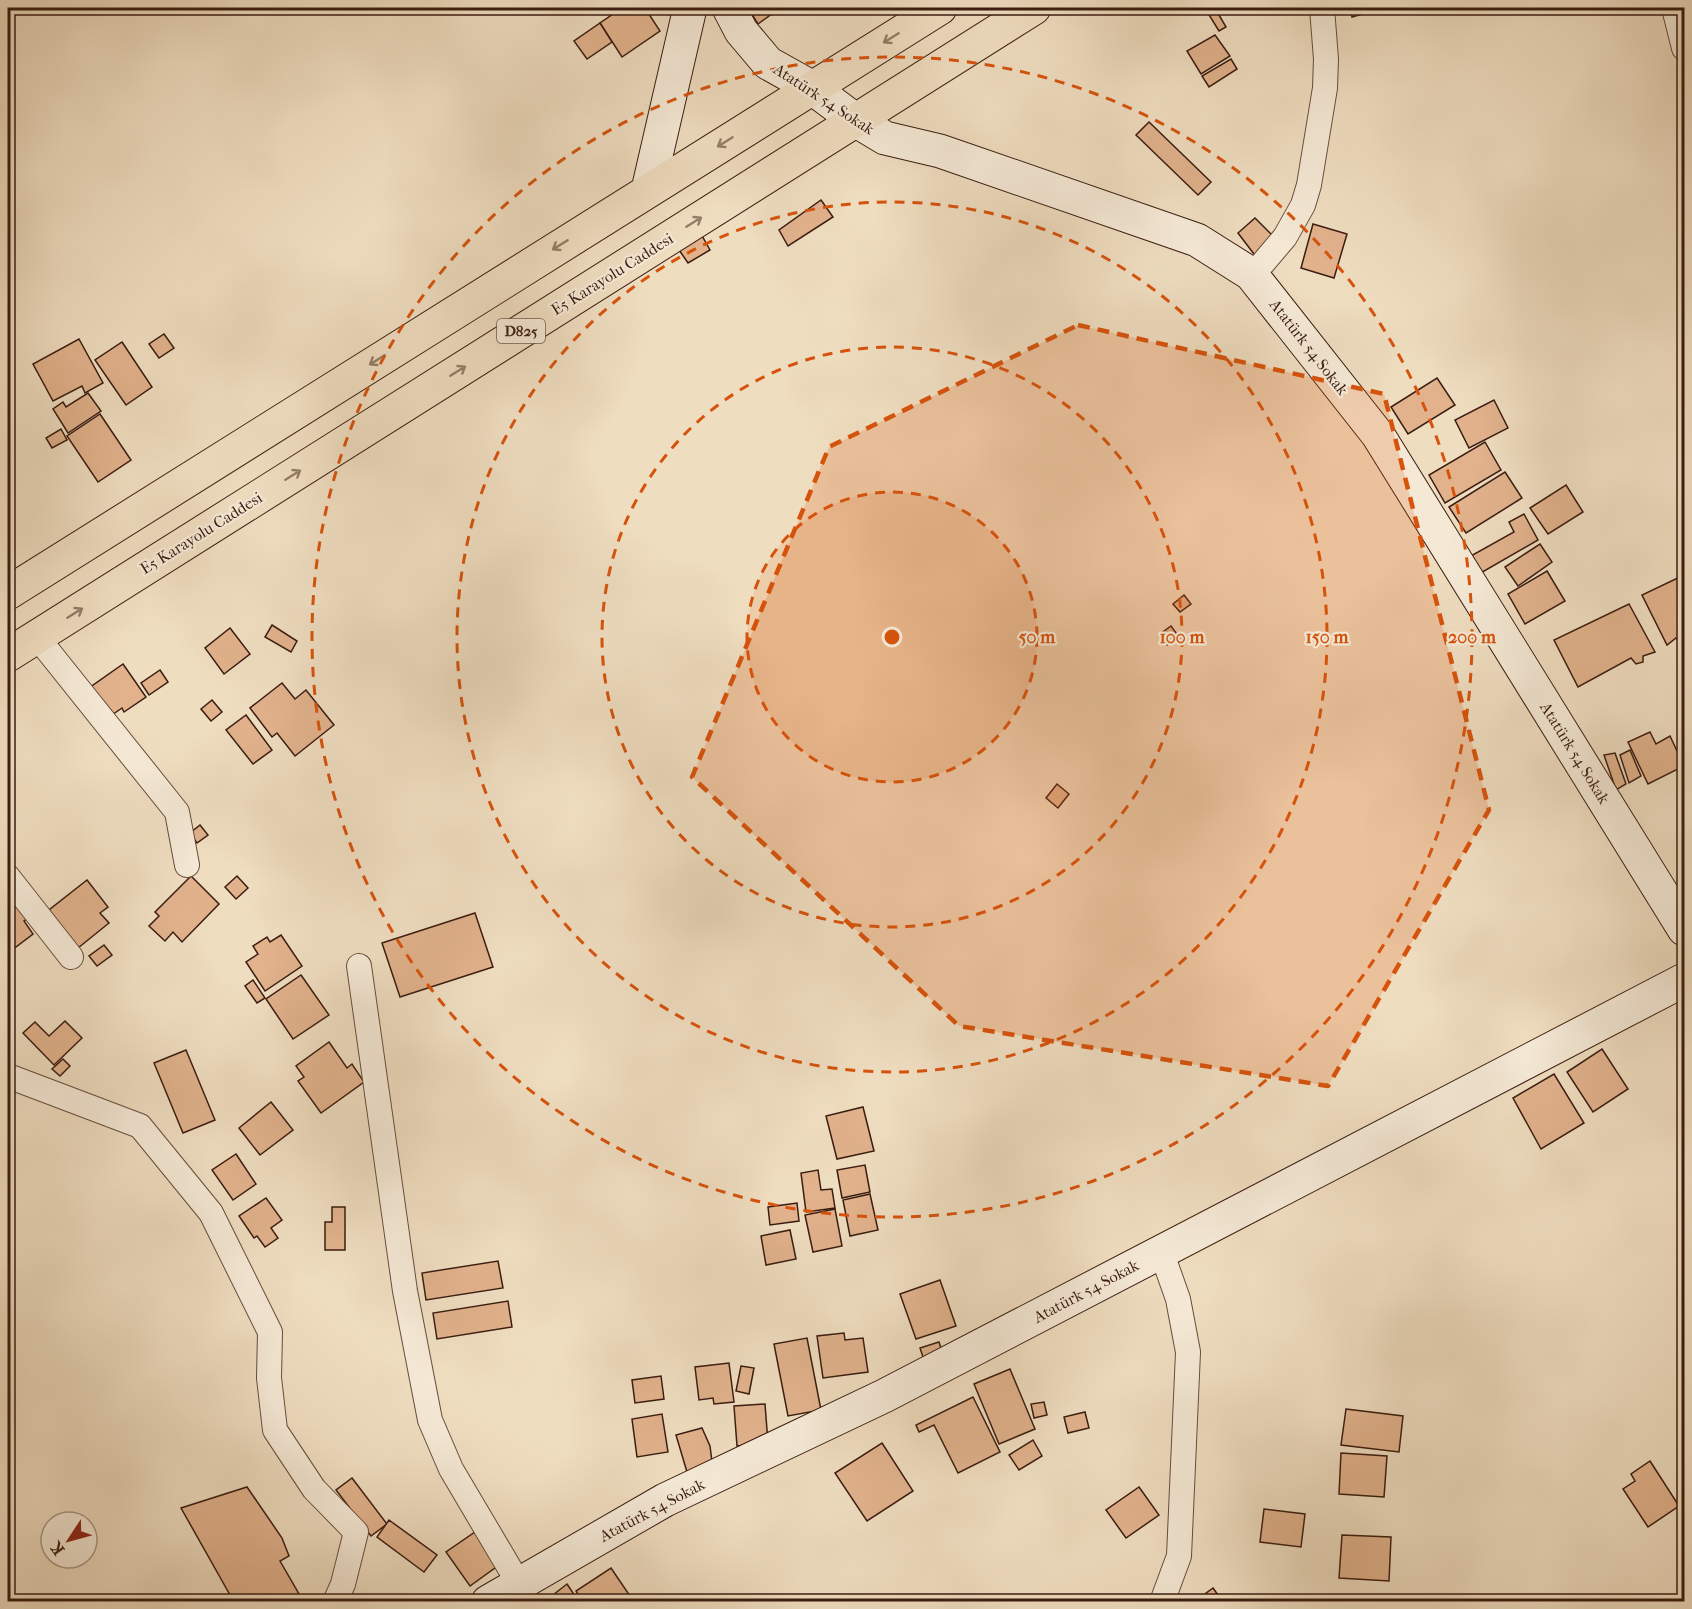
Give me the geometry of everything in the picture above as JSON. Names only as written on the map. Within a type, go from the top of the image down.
[{"type":"highway","points":[[8,593],[940,8]]},
{"type":"highway","name":"E5 Karayolu Caddesi","points":[[8,655],[1034,8]]},
{"type":"street","points":[[648,190],[690,8]]},
{"type":"street","name":"Atatürk 54 Sokak","points":[[729,8],[741,31],[768,63],[811,87],[855,120],[885,138],[940,151],[1197,240],[1251,274],[1378,435],[1684,929]]},
{"type":"street","points":[[1251,274],[1285,237],[1299,214],[1309,185],[1325,88],[1326,59],[1322,8]]},
{"type":"street","points":[[1674,8],[1684,48]]},
{"type":"street","points":[[37,637],[177,812],[188,865]]},
{"type":"street","points":[[8,877],[70,957]]},
{"type":"street","points":[[359,966],[405,1291],[430,1420],[451,1469],[519,1584]]},
{"type":"street","name":"Atatürk 54 Sokak","points":[[488,1602],[665,1500],[884,1396],[1684,980]]},
{"type":"street","points":[[8,1076],[140,1126],[211,1214],[270,1332],[268,1378],[275,1430],[314,1488],[356,1532],[343,1584],[335,1602]]},
{"type":"street","points":[[1161,1251],[1178,1299],[1188,1352],[1179,1556],[1162,1602]]},
{"type":"highlighted area","points":[[1078,325],[1384,394],[1489,810],[1328,1086],[959,1026],[692,777],[829,447]]},
{"type":"building","points":[[622,8],[645,8],[660,31],[622,57],[600,23]]},
{"type":"building","points":[[748,8],[780,8],[758,24]]},
{"type":"building","points":[[1215,8],[1226,27],[1219,31],[1206,10]]},
{"type":"building","points":[[1351,8],[1384,8],[1352,17]]},
{"type":"building","points":[[600,23],[612,42],[587,59],[574,41]]},
{"type":"building","points":[[1215,35],[1230,56],[1201,74],[1187,51]]},
{"type":"building","points":[[1231,59],[1237,69],[1209,87],[1202,76]]},
{"type":"building","points":[[1149,122],[1211,182],[1198,195],[1136,135]]},
{"type":"building","points":[[821,200],[833,217],[788,246],[779,230]]},
{"type":"building","points":[[1255,218],[1276,239],[1257,258],[1238,233]]},
{"type":"building","points":[[1313,224],[1347,234],[1334,278],[1301,268]]},
{"type":"building","points":[[701,234],[710,250],[688,263],[677,247]]},
{"type":"building","points":[[164,334],[174,348],[159,358],[149,344]]},
{"type":"building","points":[[79,339],[103,383],[85,393],[82,386],[53,401],[33,364]]},
{"type":"building","points":[[122,342],[152,387],[126,405],[95,360]]},
{"type":"building","points":[[1437,378],[1455,405],[1408,434],[1391,407]]},
{"type":"building","points":[[88,393],[101,411],[68,433],[53,409],[63,402],[66,407]]},
{"type":"building","points":[[1494,400],[1508,428],[1469,448],[1455,420]]},
{"type":"building","points":[[100,414],[131,460],[98,482],[67,436]]},
{"type":"building","points":[[61,429],[67,440],[52,448],[46,438]]},
{"type":"building","points":[[1485,442],[1501,470],[1445,503],[1429,475]]},
{"type":"building","points":[[1505,472],[1522,498],[1466,533],[1449,507]]},
{"type":"building","points":[[1566,485],[1583,512],[1548,534],[1530,508]]},
{"type":"building","points":[[1524,514],[1538,540],[1479,574],[1469,557],[1514,532],[1509,522]]},
{"type":"building","points":[[1540,544],[1552,562],[1518,586],[1505,567]]},
{"type":"building","points":[[1547,571],[1565,601],[1525,624],[1508,594]]},
{"type":"building","points":[[1684,575],[1684,640],[1681,643],[1676,638],[1667,645],[1642,595]]},
{"type":"building","points":[[1184,595],[1191,604],[1180,612],[1173,604]]},
{"type":"building","points":[[1629,604],[1655,652],[1643,656],[1643,662],[1636,664],[1631,658],[1578,687],[1554,640]]},
{"type":"building","points":[[272,625],[297,641],[291,652],[265,637]]},
{"type":"building","points":[[1171,626],[1179,637],[1167,645],[1160,634]]},
{"type":"building","points":[[230,628],[250,654],[224,674],[205,648]]},
{"type":"building","points":[[123,664],[146,697],[124,712],[122,708],[109,717],[89,688]]},
{"type":"building","points":[[160,670],[168,682],[149,695],[141,683]]},
{"type":"building","points":[[282,683],[295,699],[306,690],[334,725],[295,756],[277,733],[272,737],[250,708]]},
{"type":"building","points":[[212,700],[222,712],[211,721],[201,709]]},
{"type":"building","points":[[246,715],[272,750],[253,764],[226,730]]},
{"type":"building","points":[[1650,732],[1656,744],[1670,736],[1684,766],[1648,784],[1628,742]]},
{"type":"building","points":[[1630,750],[1641,776],[1629,783],[1620,755]]},
{"type":"building","points":[[1615,753],[1626,784],[1616,790],[1604,755]]},
{"type":"building","points":[[1057,784],[1069,794],[1058,808],[1046,798]]},
{"type":"building","points":[[200,825],[208,835],[197,843],[190,833]]},
{"type":"building","points":[[191,876],[219,904],[182,942],[173,932],[165,941],[149,926],[159,916],[155,912]]},
{"type":"building","points":[[237,876],[248,888],[236,899],[225,887]]},
{"type":"building","points":[[87,880],[108,907],[100,913],[109,923],[78,948],[49,910]]},
{"type":"building","points":[[8,891],[28,918],[24,921],[33,934],[8,953]]},
{"type":"building","points":[[475,913],[493,967],[400,997],[382,943]]},
{"type":"building","points":[[281,935],[302,966],[265,991],[246,962],[258,954],[253,946],[267,937],[270,942]]},
{"type":"building","points":[[104,945],[112,955],[97,966],[89,956]]},
{"type":"building","points":[[301,975],[329,1015],[293,1039],[266,999]]},
{"type":"building","points":[[253,980],[265,998],[257,1003],[245,986]]},
{"type":"building","points":[[65,1021],[82,1038],[54,1065],[23,1033],[35,1022],[49,1036]]},
{"type":"building","points":[[329,1042],[347,1068],[352,1064],[364,1082],[321,1113],[298,1081],[304,1077],[296,1066]]},
{"type":"building","points":[[1602,1049],[1628,1089],[1593,1112],[1567,1072]]},
{"type":"building","points":[[186,1050],[215,1120],[183,1133],[154,1063]]},
{"type":"building","points":[[63,1059],[70,1066],[60,1076],[52,1069]]},
{"type":"building","points":[[1554,1074],[1584,1123],[1541,1149],[1513,1098]]},
{"type":"building","points":[[271,1102],[293,1130],[260,1155],[239,1128]]},
{"type":"building","points":[[863,1107],[874,1151],[837,1159],[826,1116]]},
{"type":"building","points":[[236,1154],[256,1184],[233,1200],[212,1170]]},
{"type":"building","points":[[865,1165],[870,1192],[842,1198],[837,1170]]},
{"type":"building","points":[[818,1170],[821,1190],[832,1189],[835,1208],[806,1212],[801,1173]]},
{"type":"building","points":[[870,1194],[878,1230],[850,1236],[843,1200]]},
{"type":"building","points":[[266,1198],[282,1220],[271,1228],[278,1238],[265,1247],[257,1236],[254,1238],[239,1216]]},
{"type":"building","points":[[797,1203],[799,1221],[770,1225],[768,1207]]},
{"type":"building","points":[[332,1207],[345,1207],[345,1250],[325,1250],[325,1222],[332,1222]]},
{"type":"building","points":[[835,1209],[842,1246],[813,1252],[805,1215]]},
{"type":"building","points":[[790,1230],[796,1259],[766,1265],[761,1236]]},
{"type":"building","points":[[498,1261],[503,1288],[426,1300],[422,1273]]},
{"type":"building","points":[[940,1280],[956,1326],[916,1339],[900,1294]]},
{"type":"building","points":[[508,1301],[512,1327],[437,1339],[433,1313]]},
{"type":"building","points":[[844,1333],[845,1340],[863,1338],[868,1372],[823,1378],[817,1336]]},
{"type":"building","points":[[807,1338],[821,1410],[788,1416],[774,1344]]},
{"type":"building","points":[[939,1342],[943,1354],[924,1360],[920,1348]]},
{"type":"building","points":[[729,1363],[734,1402],[714,1404],[713,1398],[699,1400],[695,1367]]},
{"type":"building","points":[[741,1366],[754,1368],[749,1394],[736,1391]]},
{"type":"building","points":[[1010,1369],[1035,1429],[999,1444],[974,1384]]},
{"type":"building","points":[[661,1376],[664,1399],[635,1403],[632,1380]]},
{"type":"building","points":[[973,1397],[1000,1452],[958,1473],[934,1425],[919,1432],[916,1425]]},
{"type":"building","points":[[1044,1402],[1047,1415],[1034,1418],[1031,1404]]},
{"type":"building","points":[[765,1404],[768,1443],[737,1446],[734,1406]]},
{"type":"building","points":[[1346,1409],[1403,1416],[1399,1452],[1341,1445]]},
{"type":"building","points":[[1085,1412],[1089,1428],[1068,1433],[1064,1417]]},
{"type":"building","points":[[662,1414],[668,1452],[637,1457],[632,1419]]},
{"type":"building","points":[[702,1428],[710,1446],[712,1462],[687,1472],[676,1435]]},
{"type":"building","points":[[1033,1440],[1042,1456],[1019,1470],[1009,1455]]},
{"type":"building","points":[[882,1443],[913,1491],[867,1521],[835,1473]]},
{"type":"building","points":[[1341,1453],[1387,1456],[1384,1497],[1339,1494]]},
{"type":"building","points":[[1650,1461],[1679,1506],[1648,1527],[1623,1489],[1635,1481],[1631,1474]]},
{"type":"building","points":[[352,1478],[387,1524],[371,1536],[336,1490]]},
{"type":"building","points":[[247,1487],[282,1538],[289,1556],[280,1561],[299,1594],[280,1602],[234,1602],[181,1508]]},
{"type":"building","points":[[1139,1487],[1159,1515],[1126,1538],[1106,1510]]},
{"type":"building","points":[[1264,1509],[1305,1514],[1301,1547],[1260,1542]]},
{"type":"building","points":[[389,1520],[437,1555],[424,1572],[377,1537]]},
{"type":"building","points":[[475,1532],[499,1565],[470,1586],[446,1552]]},
{"type":"building","points":[[1342,1535],[1391,1537],[1389,1581],[1339,1578]]},
{"type":"building","points":[[611,1568],[630,1596],[621,1602],[583,1602],[576,1591]]},
{"type":"building","points":[[567,1584],[579,1602],[544,1602]]},
{"type":"building","points":[[1213,1588],[1223,1602],[1194,1602]]}]
